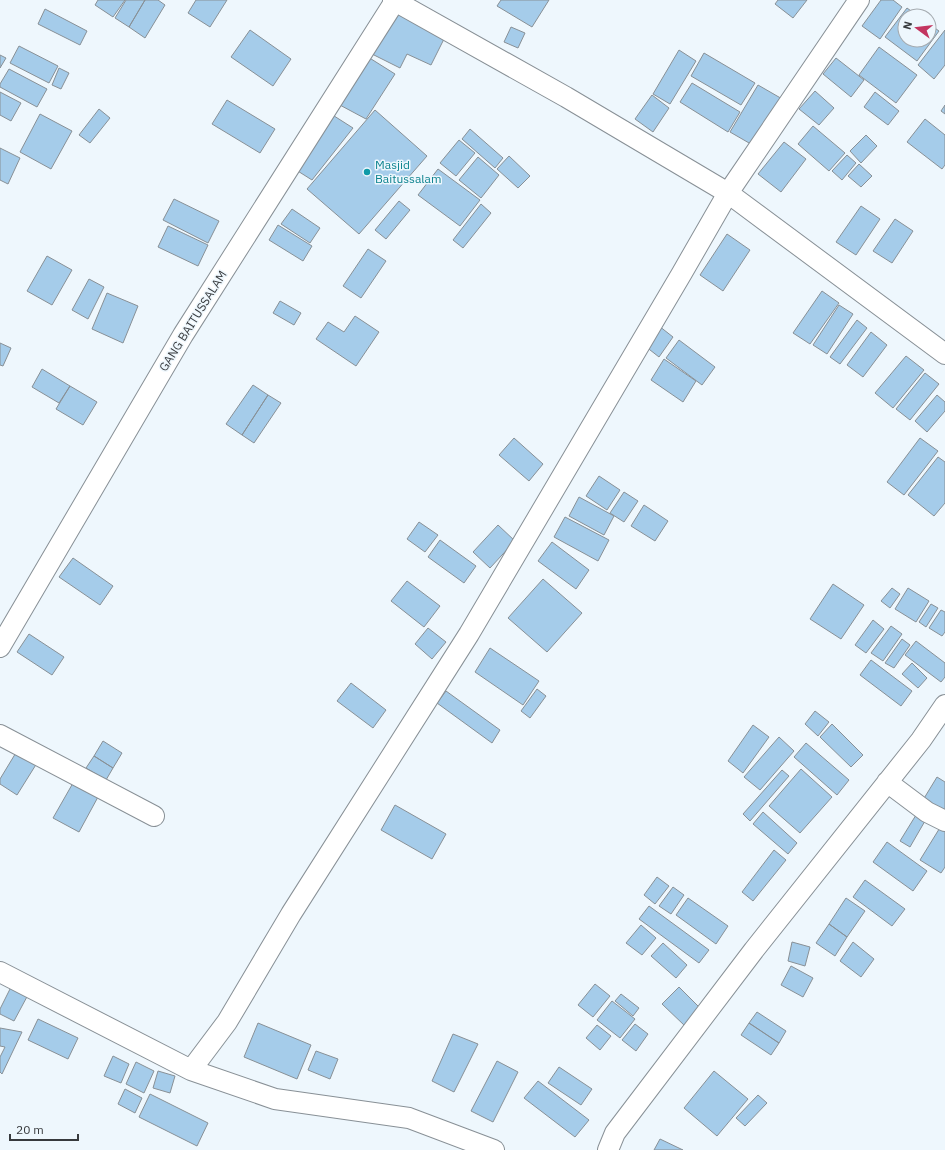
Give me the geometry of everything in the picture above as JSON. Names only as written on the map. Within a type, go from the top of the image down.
[{"type":"street","points":[[394,0],[566,97],[728,192],[945,354]]},
{"type":"street","name":"GANG BAITUSSALAM","points":[[0,647],[183,335],[394,0]]},
{"type":"street","points":[[191,1070],[227,1022],[291,914],[469,634],[682,273],[728,192],[859,0]]},
{"type":"street","points":[[608,1150],[615,1133],[744,962],[921,740],[945,705]]},
{"type":"street","points":[[0,736],[154,816]]},
{"type":"street","points":[[887,782],[928,812],[945,821]]},
{"type":"street","points":[[0,972],[191,1070],[275,1099],[409,1118],[494,1150]]},
{"type":"building","points":[[98,0],[125,0],[113,17],[95,5]]},
{"type":"building","points":[[126,0],[145,0],[129,27],[115,18]]},
{"type":"building","points":[[145,0],[158,0],[165,5],[145,38],[129,27]]},
{"type":"building","points":[[196,0],[227,0],[210,27],[188,13]]},
{"type":"building","points":[[501,0],[549,0],[532,27],[497,6]]},
{"type":"building","points":[[778,0],[807,0],[793,18],[775,4]]},
{"type":"building","points":[[881,0],[893,0],[902,7],[897,8],[897,14],[880,39],[862,26]]},
{"type":"building","points":[[45,9],[87,31],[80,45],[38,24]]},
{"type":"building","points":[[394,11],[445,37],[431,65],[407,54],[400,68],[372,54]]},
{"type":"building","points":[[897,21],[897,46],[885,37]]},
{"type":"building","points":[[511,27],[525,33],[518,48],[504,42]]},
{"type":"building","points":[[250,30],[291,59],[273,86],[231,57]]},
{"type":"building","points":[[945,30],[945,65],[934,79],[918,65],[931,48],[937,48],[937,40]]},
{"type":"building","points":[[19,46],[58,66],[49,83],[10,63]]},
{"type":"building","points":[[879,47],[917,75],[896,103],[859,75]]},
{"type":"building","points":[[900,48],[927,48],[917,61]]},
{"type":"building","points":[[679,50],[696,61],[670,104],[653,94]]},
{"type":"building","points":[[704,53],[755,83],[741,105],[691,76]]},
{"type":"building","points":[[0,55],[6,58],[0,68]]},
{"type":"building","points":[[368,57],[395,74],[366,119],[338,104]]},
{"type":"building","points":[[836,58],[864,80],[851,97],[823,74]]},
{"type":"building","points":[[59,68],[69,73],[61,89],[52,85]]},
{"type":"building","points":[[9,69],[47,89],[37,107],[0,87],[0,84]]},
{"type":"building","points":[[692,83],[740,112],[728,132],[680,102]]},
{"type":"building","points":[[758,85],[784,100],[756,147],[730,132]]},
{"type":"building","points":[[815,91],[834,108],[819,125],[799,109]]},
{"type":"building","points":[[0,92],[21,103],[11,121],[0,115]]},
{"type":"building","points":[[875,92],[899,111],[888,125],[864,107]]},
{"type":"building","points":[[652,95],[669,108],[653,132],[635,119]]},
{"type":"building","points":[[227,100],[275,129],[260,153],[212,124]]},
{"type":"building","points":[[945,105],[945,114],[941,111]]},
{"type":"building","points":[[99,109],[110,118],[90,143],[79,135]]},
{"type":"building","name":"Masjid Baitussalam","points":[[375,110],[427,156],[359,234],[307,189]]},
{"type":"building","points":[[40,114],[72,131],[51,169],[20,152]]},
{"type":"building","points":[[331,114],[353,128],[312,180],[293,168]]},
{"type":"building","points":[[925,119],[945,135],[945,165],[942,169],[907,142]]},
{"type":"building","points":[[813,126],[845,153],[829,171],[798,144]]},
{"type":"building","points":[[470,129],[503,158],[495,168],[462,139]]},
{"type":"building","points":[[866,135],[877,146],[861,163],[850,151]]},
{"type":"building","points":[[459,140],[475,153],[456,176],[440,163]]},
{"type":"building","points":[[784,142],[806,159],[781,192],[758,174]]},
{"type":"building","points":[[0,148],[20,158],[8,184],[0,180]]},
{"type":"building","points":[[847,155],[856,163],[842,180],[832,171]]},
{"type":"building","points":[[509,156],[530,176],[518,188],[497,169]]},
{"type":"building","points":[[478,157],[499,175],[481,198],[459,180]]},
{"type":"building","points":[[859,164],[872,176],[861,187],[848,176]]},
{"type":"building","points":[[438,169],[480,200],[460,226],[418,195]]},
{"type":"building","points":[[174,199],[219,221],[208,243],[163,220]]},
{"type":"building","points":[[399,201],[410,210],[386,239],[375,230]]},
{"type":"building","points":[[481,204],[491,213],[463,248],[453,240]]},
{"type":"building","points":[[861,206],[880,219],[856,255],[836,242]]},
{"type":"building","points":[[292,209],[320,228],[310,243],[281,224]]},
{"type":"building","points":[[895,219],[913,231],[892,263],[873,251]]},
{"type":"building","points":[[278,225],[312,246],[303,261],[269,240]]},
{"type":"building","points":[[168,226],[208,245],[198,266],[158,247]]},
{"type":"building","points":[[727,234],[750,250],[723,291],[700,275]]},
{"type":"building","points":[[368,249],[386,261],[361,298],[343,286]]},
{"type":"building","points":[[47,256],[72,270],[52,305],[27,291]]},
{"type":"building","points":[[89,279],[104,287],[88,319],[72,310]]},
{"type":"building","points":[[822,291],[839,303],[810,344],[793,333]]},
{"type":"building","points":[[107,293],[138,306],[123,343],[92,329]]},
{"type":"building","points":[[280,301],[301,313],[294,325],[273,313]]},
{"type":"building","points":[[839,305],[853,314],[827,354],[813,345]]},
{"type":"building","points":[[355,316],[379,332],[356,366],[316,339],[328,322],[344,332]]},
{"type":"building","points":[[857,320],[867,328],[840,364],[830,357]]},
{"type":"building","points":[[659,326],[673,337],[659,357],[645,346]]},
{"type":"building","points":[[871,332],[887,345],[863,377],[847,365]]},
{"type":"building","points":[[679,340],[715,367],[702,385],[666,358]]},
{"type":"building","points":[[0,343],[11,348],[3,366],[0,365]]},
{"type":"building","points":[[906,356],[924,370],[893,408],[875,393]]},
{"type":"building","points":[[664,359],[696,381],[683,402],[651,380]]},
{"type":"building","points":[[42,369],[70,386],[59,403],[32,387]]},
{"type":"building","points":[[925,373],[939,384],[910,420],[896,409]]},
{"type":"building","points":[[253,385],[268,395],[242,435],[226,424]]},
{"type":"building","points":[[70,386],[97,402],[83,425],[56,409]]},
{"type":"building","points":[[268,395],[281,403],[254,443],[242,435]]},
{"type":"building","points":[[937,395],[945,402],[945,411],[927,432],[915,421]]},
{"type":"building","points":[[514,438],[543,464],[529,481],[499,455]]},
{"type":"building","points":[[920,438],[938,451],[904,495],[887,482]]},
{"type":"building","points":[[938,457],[945,462],[945,503],[934,516],[908,495]]},
{"type":"building","points":[[599,476],[620,490],[607,510],[586,496]]},
{"type":"building","points":[[624,492],[638,501],[624,522],[610,513]]},
{"type":"building","points":[[579,497],[614,516],[604,535],[569,516]]},
{"type":"building","points":[[644,505],[668,521],[655,541],[631,526]]},
{"type":"building","points":[[565,517],[609,540],[598,561],[554,537]]},
{"type":"building","points":[[419,522],[438,535],[425,552],[407,539]]},
{"type":"building","points":[[498,525],[515,541],[490,568],[473,552]]},
{"type":"building","points":[[440,540],[476,566],[464,583],[428,557]]},
{"type":"building","points":[[552,542],[589,570],[576,589],[538,561]]},
{"type":"building","points":[[73,558],[113,586],[100,605],[59,577]]},
{"type":"building","points":[[543,579],[582,613],[547,652],[508,618]]},
{"type":"building","points":[[407,581],[440,606],[424,627],[391,601]]},
{"type":"building","points":[[833,584],[864,605],[841,639],[810,619]]},
{"type":"building","points":[[892,588],[900,594],[890,608],[881,601]]},
{"type":"building","points":[[908,588],[929,601],[916,622],[895,609]]},
{"type":"building","points":[[931,604],[938,608],[926,627],[919,622]]},
{"type":"building","points":[[941,610],[945,612],[945,632],[942,636],[929,628]]},
{"type":"building","points":[[873,620],[884,629],[866,653],[855,645]]},
{"type":"building","points":[[891,626],[902,634],[883,661],[871,653]]},
{"type":"building","points":[[428,628],[446,642],[432,659],[415,644]]},
{"type":"building","points":[[29,634],[64,657],[52,675],[17,652]]},
{"type":"building","points":[[902,639],[910,645],[894,668],[885,663]]},
{"type":"building","points":[[916,641],[945,663],[945,677],[941,682],[905,655]]},
{"type":"building","points":[[490,648],[539,681],[523,705],[475,672]]},
{"type":"building","points":[[871,660],[912,691],[901,706],[860,675]]},
{"type":"building","points":[[912,663],[927,678],[918,688],[902,674]]},
{"type":"building","points":[[351,683],[386,710],[373,728],[337,701]]},
{"type":"building","points":[[537,689],[546,696],[530,718],[521,711]]},
{"type":"building","points":[[446,691],[500,730],[492,743],[437,703]]},
{"type":"building","points":[[815,711],[829,722],[818,736],[805,724]]},
{"type":"building","points":[[832,724],[863,755],[851,767],[820,737]]},
{"type":"building","points":[[753,725],[769,737],[743,773],[728,761]]},
{"type":"building","points":[[779,737],[794,751],[760,790],[744,777]]},
{"type":"building","points":[[103,741],[122,753],[113,768],[94,756]]},
{"type":"building","points":[[806,743],[849,780],[837,795],[794,757]]},
{"type":"building","points":[[17,751],[37,763],[17,795],[0,784],[0,779]]},
{"type":"building","points":[[94,756],[113,768],[106,780],[86,768]]},
{"type":"building","points":[[801,769],[832,797],[800,833],[769,806]]},
{"type":"building","points":[[782,770],[789,776],[750,821],[743,814]]},
{"type":"building","points":[[937,777],[945,782],[945,813],[923,800]]},
{"type":"building","points":[[73,783],[98,797],[79,832],[53,818]]},
{"type":"building","points":[[395,805],[446,834],[432,859],[381,830]]},
{"type":"building","points":[[763,812],[797,843],[788,854],[753,824]]},
{"type":"building","points":[[916,815],[925,821],[910,847],[900,841]]},
{"type":"building","points":[[941,826],[945,829],[945,867],[941,873],[920,860]]},
{"type":"building","points":[[887,842],[927,871],[913,891],[873,862]]},
{"type":"building","points":[[774,850],[786,860],[753,901],[742,892]]},
{"type":"building","points":[[657,877],[669,886],[655,904],[644,895]]},
{"type":"building","points":[[865,880],[905,909],[892,926],[853,897]]},
{"type":"building","points":[[673,887],[684,895],[671,914],[659,906]]},
{"type":"building","points":[[688,898],[728,926],[716,944],[676,915]]},
{"type":"building","points":[[846,898],[865,911],[847,937],[829,924]]},
{"type":"building","points":[[649,906],[709,950],[699,963],[639,919]]},
{"type":"building","points":[[829,924],[847,937],[835,956],[816,943]]},
{"type":"building","points":[[641,925],[656,938],[642,955],[626,943]]},
{"type":"building","points":[[792,942],[810,947],[805,966],[788,961]]},
{"type":"building","points":[[853,942],[874,959],[861,977],[840,961]]},
{"type":"building","points":[[663,943],[687,965],[676,978],[651,956]]},
{"type":"building","points":[[791,966],[813,978],[803,997],[781,985]]},
{"type":"building","points":[[595,984],[610,996],[593,1017],[578,1005]]},
{"type":"building","points":[[12,985],[29,993],[14,1021],[0,1014],[0,1009]]},
{"type":"building","points":[[679,987],[701,1009],[685,1026],[662,1004]]},
{"type":"building","points":[[621,994],[639,1008],[633,1016],[615,1001]]},
{"type":"building","points":[[612,1001],[635,1019],[620,1038],[597,1020]]},
{"type":"building","points":[[757,1012],[786,1031],[779,1043],[749,1023]]},
{"type":"building","points":[[38,1019],[78,1038],[68,1059],[28,1040]]},
{"type":"building","points":[[258,1023],[311,1045],[297,1079],[244,1057]]},
{"type":"building","points":[[749,1023],[779,1043],[771,1055],[741,1035]]},
{"type":"building","points":[[635,1024],[648,1034],[636,1051],[622,1040]]},
{"type":"building","points":[[597,1025],[611,1036],[600,1050],[586,1038]]},
{"type":"building","points":[[0,1028],[22,1032],[2,1074],[0,1072],[0,1057],[5,1047],[0,1046]]},
{"type":"building","points":[[453,1034],[478,1044],[454,1092],[432,1081]]},
{"type":"building","points":[[316,1051],[338,1059],[330,1079],[308,1070]]},
{"type":"building","points":[[113,1056],[129,1064],[121,1083],[104,1076]]},
{"type":"building","points":[[497,1061],[518,1072],[493,1122],[471,1111]]},
{"type":"building","points":[[136,1062],[154,1071],[144,1093],[126,1084]]},
{"type":"building","points":[[559,1067],[592,1089],[581,1105],[548,1083]]},
{"type":"building","points":[[158,1071],[175,1076],[170,1093],[153,1088]]},
{"type":"building","points":[[714,1071],[748,1099],[717,1136],[684,1108]]},
{"type":"building","points":[[538,1081],[589,1120],[575,1137],[524,1098]]},
{"type":"building","points":[[125,1089],[142,1098],[135,1113],[118,1104]]},
{"type":"building","points":[[150,1094],[208,1123],[197,1146],[139,1117]]},
{"type":"building","points":[[758,1095],[767,1103],[745,1126],[736,1118]]},
{"type":"building","points":[[660,1139],[683,1150],[654,1150]]},
{"type":"place","name":"Masjid Baitussalam","points":[[367,172]]}]
